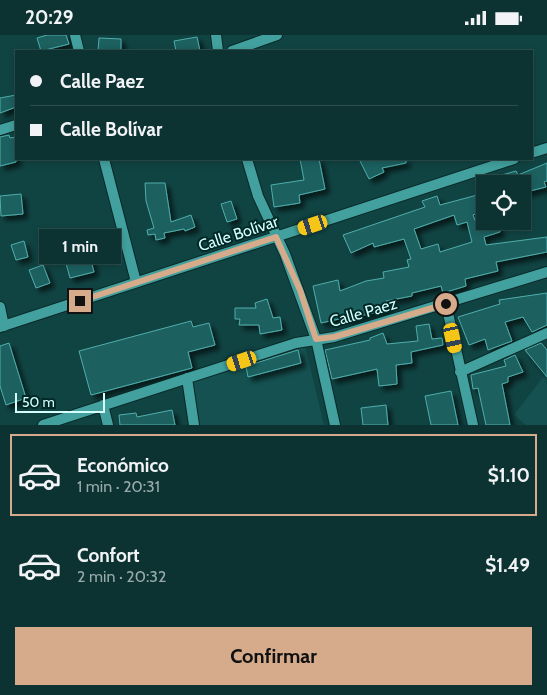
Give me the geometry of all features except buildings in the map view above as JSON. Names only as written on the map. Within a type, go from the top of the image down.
[{"type":"street","points":[[75,35],[79,50]]},
{"type":"street","points":[[216,35],[218,50]]},
{"type":"street","points":[[235,50],[277,35]]},
{"type":"street","points":[[0,130],[15,125]]},
{"type":"street","points":[[533,152],[547,148]]},
{"type":"street","points":[[104,160],[136,281]]},
{"type":"street","points":[[247,160],[258,196],[300,290],[316,339],[335,425]]},
{"type":"street","name":"Calle Bolívar","points":[[2,327],[136,281],[511,160]]},
{"type":"street","name":"Calle Paez","points":[[43,425],[296,343],[334,337],[547,272]]},
{"type":"street","points":[[446,304],[473,425]]},
{"type":"street","points":[[0,307],[2,327]]},
{"type":"street","points":[[460,372],[547,333]]},
{"type":"street","points":[[187,378],[194,425]]},
{"type":"street","points":[[103,405],[108,425]]},
{"type":"shaded area","points":[[296,346],[305,346],[324,425],[194,425],[190,380]]},
{"type":"shaded area","points":[[547,372],[547,425],[526,425],[514,415]]},
{"type":"route","points":[[80,301],[136,281],[276,237],[300,290],[316,339],[334,337],[446,304]]}]
